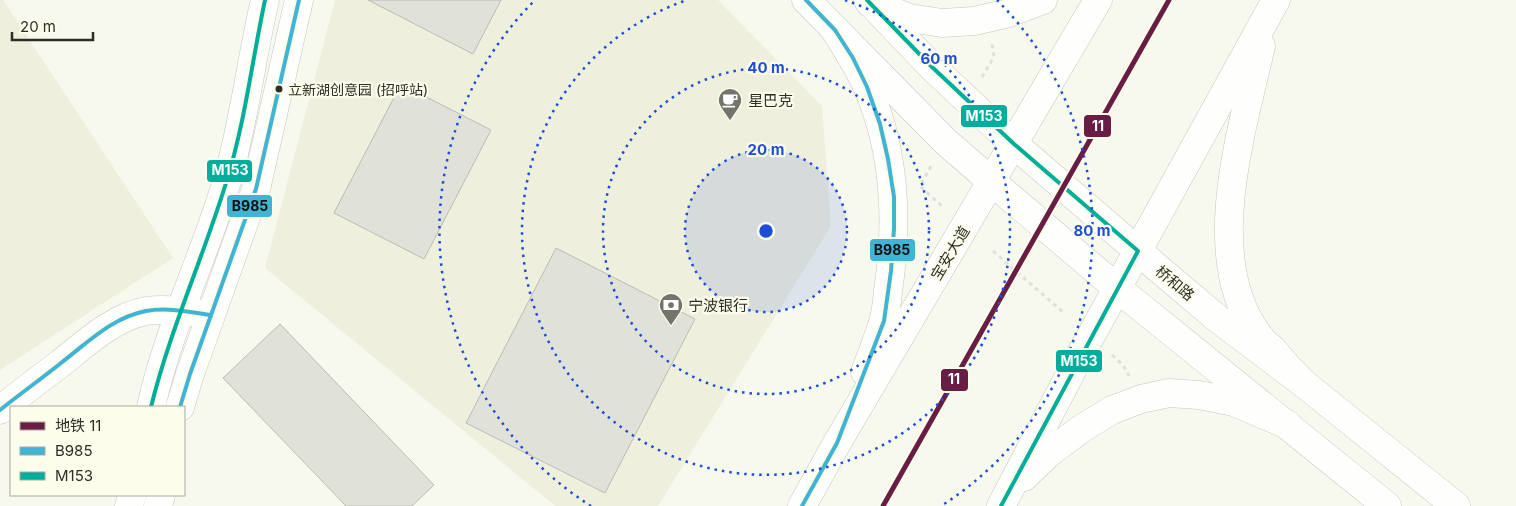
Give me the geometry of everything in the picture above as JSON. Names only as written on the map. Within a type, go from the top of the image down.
[{"type":"main road","points":[[151,406],[156,384],[217,214],[235,153],[265,0]]},
{"type":"main road","points":[[180,406],[258,181],[298,0]]},
{"type":"main road","points":[[806,0],[945,141],[992,182],[1118,288],[1387,506]]},
{"type":"main road","points":[[869,2],[910,18],[942,23],[974,21],[1009,13],[1043,0]]},
{"type":"main road","name":"宝安大道","points":[[802,506],[837,443],[1098,0]]},
{"type":"main road","name":"桥和路","points":[[869,2],[932,67],[1014,144],[1138,251],[1218,319],[1303,383],[1456,506]]},
{"type":"main road","points":[[1005,498],[1272,8]]},
{"type":"main road","points":[[1272,8],[1237,155],[1230,208],[1229,242],[1232,273],[1242,306],[1256,333],[1303,383]]},
{"type":"main road","points":[[835,30],[853,58],[867,87],[880,124],[892,187],[894,229],[891,271],[884,321],[837,443]]},
{"type":"main road","points":[[0,410],[89,341],[128,317],[145,311],[162,310],[182,310],[211,315]]},
{"type":"main road","points":[[1005,498],[1049,453],[1081,429],[1112,410],[1141,399],[1169,393],[1199,395],[1234,402],[1288,425]]},
{"type":"path","points":[[981,78],[994,57],[991,38]]},
{"type":"path","points":[[934,162],[920,186],[943,207]]},
{"type":"path","points":[[993,251],[1064,312]]},
{"type":"path","points":[[1106,350],[1123,365],[1132,383]]},
{"type":"shaded area","points":[[0,0],[3,0],[173,258],[0,370]]},
{"type":"shaded area","points":[[335,0],[718,0],[822,106],[831,226],[658,506],[555,506],[265,268]]},
{"type":"building","points":[[368,0],[501,0],[473,54]]},
{"type":"building","points":[[401,84],[491,130],[424,259],[334,213]]},
{"type":"building","points":[[556,248],[695,319],[605,493],[466,423]]},
{"type":"building","points":[[280,324],[434,485],[412,506],[346,506],[223,378]]},
{"type":"metro line","name":"11","points":[[883,506],[1169,0]]},
{"type":"transit line","name":"M153","points":[[151,406],[177,322],[217,211],[233,160],[265,0]]},
{"type":"transit line","name":"B985","points":[[180,406],[256,189],[299,0]]},
{"type":"transit line","name":"B985","points":[[802,506],[837,443],[884,321],[891,271],[894,229],[894,197],[888,159],[880,124],[867,87],[853,58],[835,30],[806,0]]},
{"type":"transit line","name":"M153","points":[[867,0],[932,67],[1014,144],[1138,251],[1001,506]]},
{"type":"transit line","name":"B985","points":[[0,410],[91,339],[122,319],[146,311],[162,310],[178,310],[211,315]]},
{"type":"place","name":"立新湖创意园 (招呼站)","points":[[279,89]]},
{"type":"place","name":"星巴克","points":[[730,121]]},
{"type":"place","name":"宁波银行","points":[[671,326]]}]
